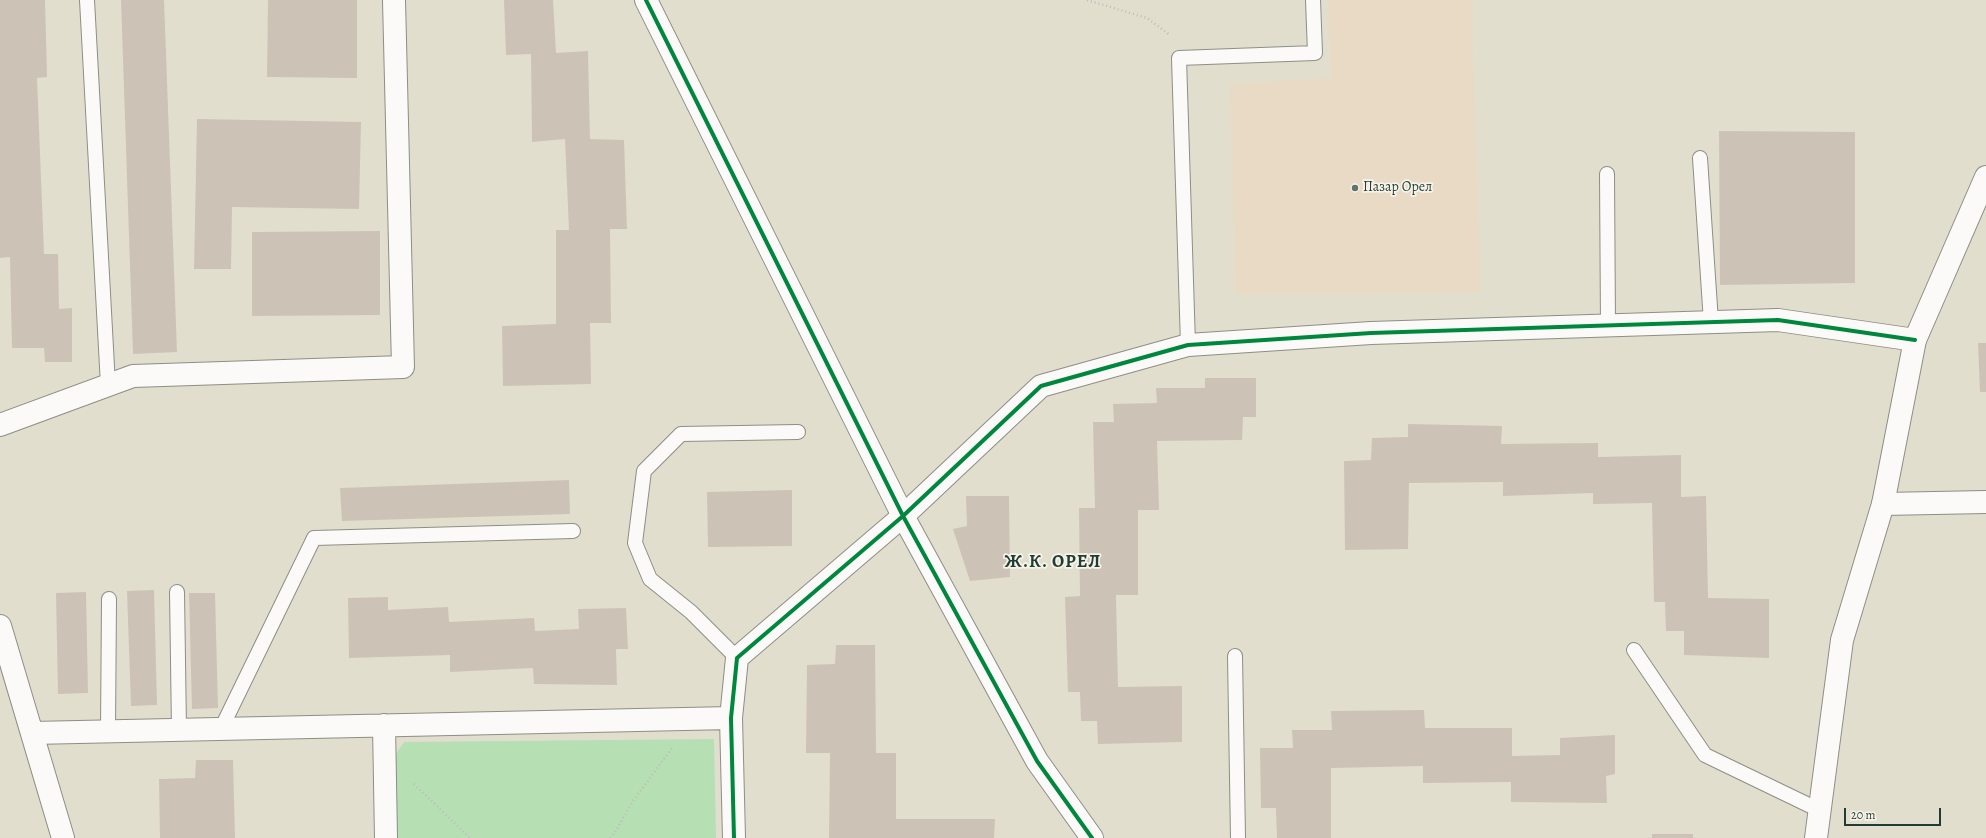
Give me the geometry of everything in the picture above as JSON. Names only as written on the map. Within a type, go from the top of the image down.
[{"type":"street","points":[[0,425],[133,376],[403,367],[394,0]]},
{"type":"street","points":[[646,0],[903,516],[1038,761],[1092,838]]},
{"type":"street","points":[[1816,838],[1842,640],[1883,504],[1915,340],[1986,177]]},
{"type":"street","points":[[734,838],[731,718],[737,658],[903,516],[1041,386],[1188,345],[1371,333],[1778,320],[1915,340]]},
{"type":"street","points":[[1883,504],[1986,502]]},
{"type":"street","points":[[0,626],[63,838]]},
{"type":"street","points":[[32,733],[731,718]]},
{"type":"street","points":[[384,725],[386,838]]},
{"type":"lane","points":[[87,0],[108,385]]},
{"type":"lane","points":[[1188,345],[1179,58],[1315,53],[1313,0]]},
{"type":"lane","points":[[1700,158],[1711,322]]},
{"type":"lane","points":[[1606,174],[1608,326]]},
{"type":"lane","points":[[737,658],[691,612],[650,579],[634,543],[644,471],[681,434],[798,432]]},
{"type":"lane","points":[[221,729],[314,538],[573,531]]},
{"type":"lane","points":[[177,592],[179,730]]},
{"type":"lane","points":[[108,731],[109,599]]},
{"type":"lane","points":[[1634,650],[1705,755],[1819,810]]},
{"type":"lane","points":[[1235,656],[1238,838]]},
{"type":"path","points":[[1088,0],[1147,18],[1169,34],[1179,58]]},
{"type":"path","points":[[610,838],[632,801],[677,741],[676,719]]},
{"type":"path","points":[[385,772],[400,771],[470,838]]},
{"type":"shaded area","name":"Пазар Орел","points":[[1328,0],[1471,0],[1481,292],[1235,294],[1230,84],[1331,78]]},
{"type":"green space","points":[[714,739],[716,838],[396,838],[395,755],[404,742]]},
{"type":"building","points":[[0,0],[45,0],[47,77],[37,78],[44,254],[58,254],[59,309],[72,308],[72,362],[45,362],[44,348],[12,348],[10,257],[0,258]]},
{"type":"building","points":[[121,0],[164,0],[177,352],[133,354]]},
{"type":"building","points":[[268,0],[357,0],[357,78],[267,77]]},
{"type":"building","points":[[504,0],[553,0],[556,53],[588,51],[590,139],[624,140],[627,229],[610,229],[611,323],[590,323],[591,384],[503,386],[502,326],[556,324],[556,230],[569,230],[565,139],[532,142],[531,54],[506,55]]},
{"type":"building","points":[[197,119],[361,122],[359,209],[232,207],[231,269],[194,269]]},
{"type":"building","points":[[1719,131],[1855,132],[1855,283],[1720,285]]},
{"type":"building","points":[[380,231],[380,315],[252,316],[252,232]]},
{"type":"building","points":[[1978,343],[1986,343],[1986,392],[1980,392]]},
{"type":"building","points":[[1205,378],[1256,378],[1256,417],[1243,417],[1242,440],[1157,441],[1159,510],[1138,510],[1138,595],[1116,595],[1118,687],[1182,686],[1182,742],[1098,744],[1097,721],[1081,721],[1080,692],[1068,692],[1065,597],[1080,596],[1079,508],[1095,508],[1093,422],[1114,422],[1113,404],[1157,403],[1156,388],[1205,388]]},
{"type":"building","points":[[1408,424],[1502,426],[1501,444],[1598,443],[1598,457],[1681,455],[1681,497],[1706,496],[1708,598],[1769,599],[1769,658],[1684,655],[1684,631],[1666,631],[1665,602],[1654,602],[1652,503],[1593,504],[1593,493],[1503,496],[1503,482],[1409,483],[1408,549],[1345,550],[1344,461],[1371,460],[1372,438],[1408,437]]},
{"type":"building","points":[[569,480],[570,514],[342,521],[340,488]]},
{"type":"building","points":[[792,490],[792,546],[708,547],[707,492]]},
{"type":"building","points":[[966,496],[1009,496],[1010,577],[970,581],[953,529],[967,526]]},
{"type":"building","points":[[154,590],[157,705],[131,706],[127,591]]},
{"type":"building","points":[[86,592],[88,693],[58,694],[56,593]]},
{"type":"building","points":[[189,593],[215,593],[218,708],[192,709]]},
{"type":"building","points":[[388,597],[388,610],[448,607],[449,622],[534,618],[535,631],[579,629],[578,609],[626,608],[628,649],[616,649],[617,685],[534,684],[533,668],[450,672],[450,655],[349,658],[348,598]]},
{"type":"building","points":[[836,645],[875,645],[876,753],[896,753],[896,819],[995,819],[994,838],[829,838],[830,753],[806,753],[807,665],[835,664]]},
{"type":"building","points":[[1424,710],[1425,728],[1512,728],[1512,756],[1560,755],[1560,738],[1615,735],[1615,774],[1606,776],[1607,803],[1511,802],[1511,782],[1423,783],[1423,766],[1331,768],[1331,838],[1277,838],[1276,808],[1261,808],[1260,748],[1293,748],[1292,730],[1332,730],[1331,711]]},
{"type":"building","points":[[196,760],[233,760],[235,838],[160,838],[159,779],[195,778]]},
{"type":"building","points":[[1652,834],[1693,834],[1693,838],[1652,838]]},
{"type":"cycle path","points":[[646,0],[903,516],[1037,761],[1092,838]]},
{"type":"cycle path","points":[[734,838],[731,718],[737,658],[903,516],[1041,386],[1188,345],[1371,333],[1778,320],[1915,340]]},
{"type":"place","name":"Пазар Орел","points":[[1355,188]]},
{"type":"district","name":"Ж.К. ОРЕЛ","points":[[1053,563]]}]
